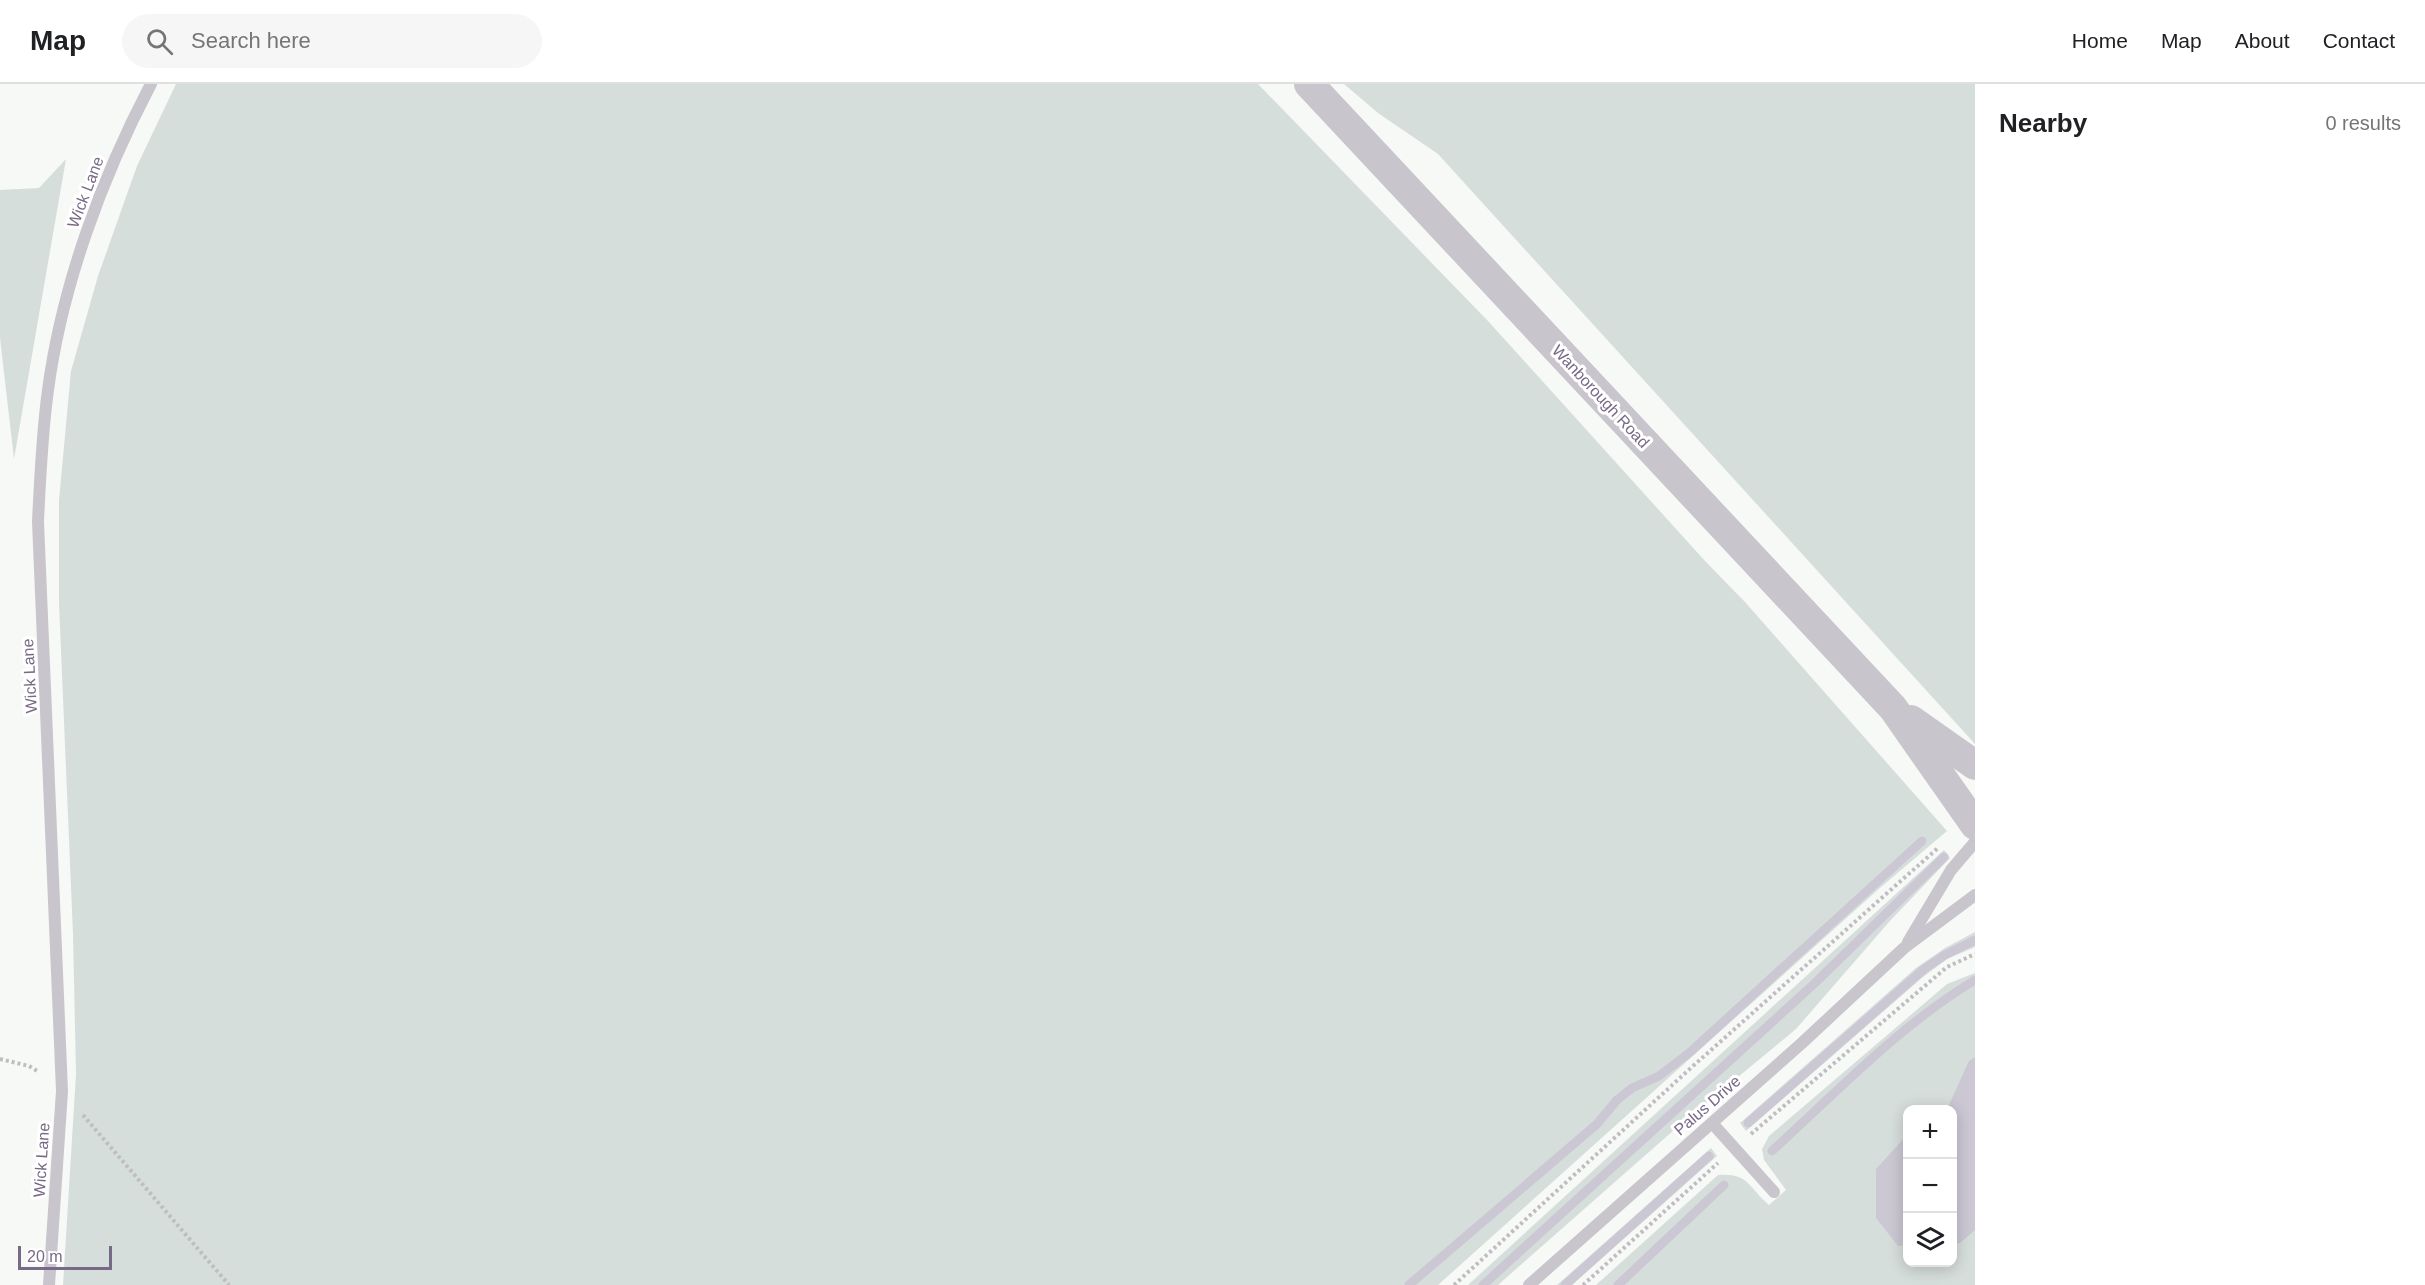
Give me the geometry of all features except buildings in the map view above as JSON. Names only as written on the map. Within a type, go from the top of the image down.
[{"type":"street","name":"Wanborough Road","points":[[1309,84],[1893,708],[1975,825]]},
{"type":"street","name":"Wanborough Road","points":[[1893,708],[1975,765]]},
{"type":"lane","name":"Wick Lane","points":[[49,1285],[62,1091],[38,522],[40,466],[48,388],[64,312],[96,200],[151,84]]},
{"type":"lane","name":"Palus Drive","points":[[1904,948],[1951,870],[1975,842]]},
{"type":"lane","name":"Palus Drive","points":[[1529,1285],[1802,1043],[1904,948],[1975,895]]},
{"type":"lane","points":[[1712,1123],[1774,1192]]},
{"type":"path","points":[[1454,1285],[1735,1028],[1943,844]]},
{"type":"path","points":[[1583,1285],[1734,1148],[1947,967],[1975,954]]},
{"type":"path","points":[[0,1059],[29,1066],[62,1091],[229,1285]]},
{"type":"shaded area","points":[[176,84],[1258,84],[1488,321],[1705,561],[1745,602],[1947,831],[1881,887],[1438,1285],[63,1285],[76,1074],[73,934],[59,603],[59,500],[71,371],[98,276],[137,166]]},
{"type":"shaded area","points":[[1344,84],[1975,84],[1975,744],[1438,154],[1378,113]]},
{"type":"shaded area","points":[[66,159],[14,459],[0,338],[0,190],[39,188]]},
{"type":"shaded area","points":[[1944,850],[1950,858],[1889,922],[1796,1029],[1674,1130],[1498,1285],[1468,1285]]},
{"type":"shaded area","points":[[1975,932],[1975,947],[1947,959],[1923,977],[1746,1131],[1740,1123],[1916,968],[1945,948]]},
{"type":"shaded area","points":[[1975,973],[1975,1285],[1596,1285],[1718,1175],[1736,1176],[1742,1179],[1769,1205],[1786,1190],[1764,1160],[1762,1149],[1769,1136],[1947,984]]},
{"type":"shaded area","points":[[1975,1057],[1975,1230],[1957,1243],[1957,1105],[1949,1105],[1969,1061]]},
{"type":"shaded area","points":[[1903,1139],[1903,1245],[1898,1246],[1876,1218],[1876,1169]]},
{"type":"shaded area","points":[[1711,1148],[1717,1156],[1572,1285],[1557,1285]]},
{"type":"waterway","points":[[1409,1285],[1597,1124],[1617,1100],[1632,1088],[1659,1076],[1689,1053],[1922,841]]},
{"type":"waterway","points":[[1483,1285],[1815,983],[1944,857]]},
{"type":"waterway","points":[[1748,1123],[1924,969],[1975,940]]},
{"type":"waterway","points":[[1772,1151],[1895,1038],[1947,998],[1975,980]]},
{"type":"waterway","points":[[1565,1285],[1709,1156]]},
{"type":"waterway","points":[[1618,1285],[1724,1185]]}]
